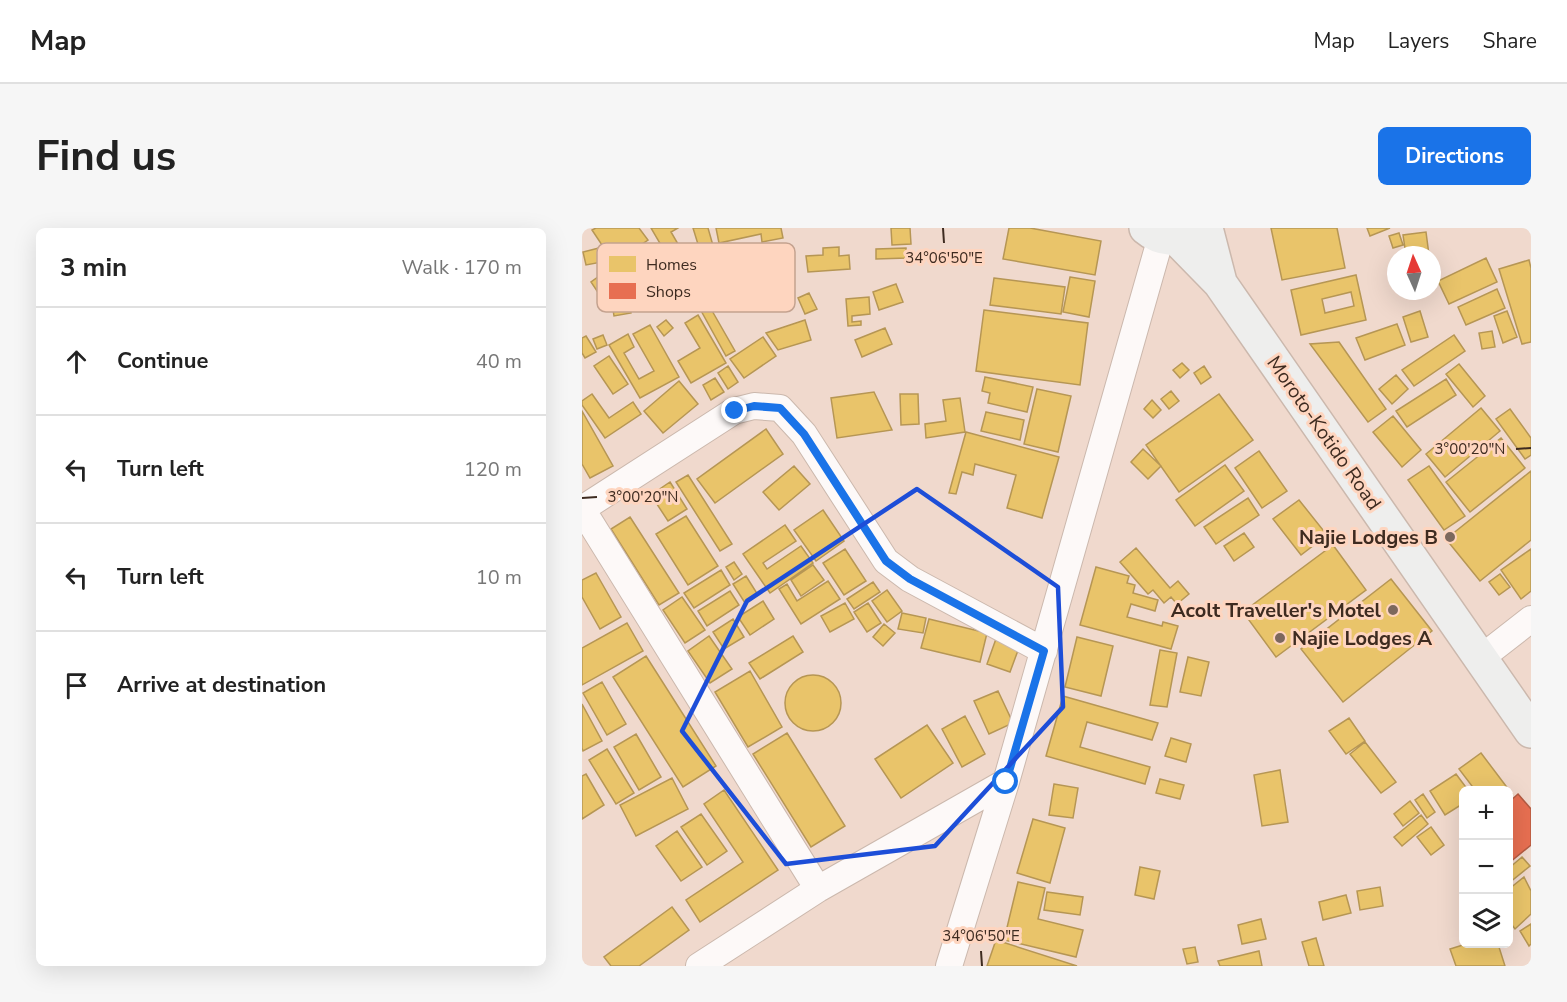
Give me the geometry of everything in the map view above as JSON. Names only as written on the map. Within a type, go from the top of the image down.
[{"type":"main road","name":"Moroto-Kotido Road","points":[[1177,232],[1220,284],[1531,731]]},
{"type":"street","points":[[949,966],[1044,651],[1177,232]]},
{"type":"street","points":[[818,889],[582,509],[735,411],[754,406],[780,408],[804,434],[886,561],[910,579],[1044,651]]},
{"type":"street","points":[[1481,658],[1531,618]]},
{"type":"street","points":[[699,966],[818,889],[1006,782]]},
{"type":"highlighted area","points":[[917,489],[1058,587],[1063,707],[935,846],[786,864],[682,731],[747,601]]},
{"type":"building: Homes","points":[[596,228],[639,228],[648,240],[644,243],[601,243],[592,230]]},
{"type":"building: Homes","points":[[651,228],[678,228],[671,232],[677,243],[660,243]]},
{"type":"building: Homes","points":[[693,228],[708,228],[712,243],[698,243]]},
{"type":"building: Homes","points":[[716,228],[781,228],[783,238],[762,242],[761,234],[719,243]]},
{"type":"building: Homes","points":[[891,228],[910,228],[911,244],[892,245]]},
{"type":"building: Homes","points":[[1009,228],[1030,228],[1101,241],[1095,275],[1003,259]]},
{"type":"building: Homes","points":[[1271,228],[1337,228],[1345,268],[1282,280]]},
{"type":"building: Homes","points":[[1367,228],[1390,228],[1370,236]]},
{"type":"building: Homes","points":[[1426,232],[1428,246],[1405,246],[1403,235]]},
{"type":"building: Homes","points":[[1399,233],[1403,245],[1392,246],[1389,236]]},
{"type":"building: Homes","points":[[839,247],[839,256],[849,255],[850,269],[808,272],[806,256],[823,255],[823,248]]},
{"type":"building: Homes","points":[[597,248],[597,263],[586,265],[583,252]]},
{"type":"building: Homes","points":[[906,248],[907,258],[876,259],[876,249]]},
{"type":"building: Homes","points":[[1486,258],[1497,282],[1449,304],[1441,287],[1441,280]]},
{"type":"building: Homes","points":[[1529,260],[1531,268],[1531,342],[1522,344],[1499,269]]},
{"type":"building: Homes","points":[[1356,275],[1366,320],[1301,335],[1291,290]],"holes":[[[1351,292],[1354,306],[1325,313],[1322,299]]]},
{"type":"building: Homes","points":[[1070,277],[1095,281],[1089,317],[1063,312]]},
{"type":"building: Homes","points":[[597,278],[597,291],[591,282]]},
{"type":"building: Homes","points":[[994,278],[1065,287],[1061,314],[990,305]]},
{"type":"building: Homes","points":[[896,284],[903,302],[879,310],[873,292]]},
{"type":"building: Homes","points":[[1497,289],[1505,308],[1466,325],[1458,307]]},
{"type":"building: Homes","points":[[809,293],[817,309],[805,314],[798,298]]},
{"type":"building: Homes","points":[[869,297],[870,314],[852,316],[852,322],[861,321],[861,325],[848,326],[846,299]]},
{"type":"building: Homes","points":[[984,310],[1088,323],[1080,385],[976,371]]},
{"type":"building: Homes","points":[[1420,311],[1428,337],[1411,342],[1403,317]]},
{"type":"building: Homes","points":[[1507,311],[1517,337],[1503,343],[1494,316]]},
{"type":"building: Homes","points":[[613,312],[631,312],[631,313],[614,316]]},
{"type":"building: Homes","points":[[702,312],[713,312],[735,351],[726,356]]},
{"type":"building: Homes","points":[[698,315],[726,363],[691,383],[678,361],[700,348],[685,323]]},
{"type":"building: Homes","points":[[666,320],[673,328],[664,336],[657,327]]},
{"type":"building: Homes","points":[[805,320],[811,340],[778,350],[766,333]]},
{"type":"building: Homes","points":[[1397,324],[1405,345],[1365,360],[1356,338]]},
{"type":"building: Homes","points":[[650,325],[679,377],[640,398],[609,345],[628,334],[634,347],[624,353],[639,379],[654,371],[633,334]]},
{"type":"building: Homes","points":[[885,328],[892,344],[862,357],[855,340]]},
{"type":"building: Homes","points":[[1492,331],[1495,347],[1482,349],[1479,333]]},
{"type":"building: Homes","points":[[603,335],[607,345],[597,349],[593,339]]},
{"type":"building: Homes","points":[[1454,335],[1465,351],[1414,386],[1402,370]]},
{"type":"building: Homes","points":[[586,336],[596,352],[585,358],[582,353],[582,338]]},
{"type":"building: Homes","points":[[763,337],[776,356],[744,378],[730,359]]},
{"type":"building: Homes","points":[[1339,342],[1386,409],[1368,422],[1310,344]]},
{"type":"building: Homes","points":[[609,356],[628,384],[613,394],[594,366]]},
{"type":"building: Homes","points":[[1182,363],[1189,370],[1180,378],[1173,370]]},
{"type":"building: Homes","points":[[1459,364],[1485,396],[1473,407],[1446,374]]},
{"type":"building: Homes","points":[[728,366],[738,382],[728,389],[718,373]]},
{"type":"building: Homes","points":[[1204,366],[1211,377],[1201,384],[1194,373]]},
{"type":"building: Homes","points":[[1396,375],[1408,389],[1392,404],[1379,389]]},
{"type":"building: Homes","points":[[985,377],[1033,387],[1027,412],[988,403],[990,393],[982,391]]},
{"type":"building: Homes","points":[[715,378],[724,392],[711,400],[703,385]]},
{"type":"building: Homes","points":[[1446,379],[1456,395],[1407,427],[1396,411]]},
{"type":"building: Homes","points":[[679,381],[698,404],[663,433],[644,411]]},
{"type":"building: Homes","points":[[1037,389],[1071,396],[1058,452],[1024,444]]},
{"type":"building: Homes","points":[[1171,391],[1179,401],[1169,409],[1161,399]]},
{"type":"building: Homes","points":[[874,392],[892,430],[837,438],[831,398]]},
{"type":"building: Homes","points":[[592,394],[609,418],[633,402],[641,414],[605,438],[582,405],[582,401]]},
{"type":"building: Homes","points":[[900,394],[918,394],[919,424],[901,425]]},
{"type":"building: Homes","points":[[1219,394],[1253,440],[1179,492],[1146,445]]},
{"type":"building: Homes","points":[[960,398],[965,432],[926,438],[925,424],[946,421],[943,400]]},
{"type":"building: Homes","points":[[1152,400],[1161,410],[1153,418],[1144,409]]},
{"type":"building: Homes","points":[[1481,408],[1500,431],[1445,477],[1426,454]]},
{"type":"building: Homes","points":[[1510,409],[1531,438],[1531,455],[1525,459],[1496,419]]},
{"type":"building: Homes","points":[[582,411],[613,466],[590,478],[582,464]]},
{"type":"building: Homes","points":[[986,412],[1024,420],[1020,440],[981,431]]},
{"type":"building: Homes","points":[[1393,416],[1421,450],[1402,467],[1373,432]]},
{"type":"building: Homes","points":[[766,429],[783,454],[715,503],[697,479]]},
{"type":"building: Homes","points":[[966,432],[1059,457],[1042,518],[1007,508],[1016,475],[975,464],[973,475],[962,472],[956,494],[949,493]]},
{"type":"building: Homes","points":[[1501,438],[1525,468],[1470,512],[1446,482]]},
{"type":"building: Homes","points":[[1143,449],[1161,466],[1148,479],[1131,462]]},
{"type":"building: Homes","points":[[1259,451],[1287,491],[1262,508],[1235,468]]},
{"type":"building: Homes","points":[[1225,465],[1244,491],[1195,526],[1176,500]]},
{"type":"building: Homes","points":[[794,466],[810,484],[779,510],[763,492]]},
{"type":"building: Homes","points":[[1429,466],[1465,516],[1444,530],[1408,480]]},
{"type":"building: Homes","points":[[1531,471],[1531,540],[1480,581],[1446,539]]},
{"type":"building: Homes","points":[[688,475],[732,544],[720,551],[676,482]]},
{"type":"building: Homes","points":[[670,482],[687,509],[668,521],[651,495]]},
{"type":"building: Homes","points":[[1248,498],[1259,515],[1216,544],[1204,527]]},
{"type":"building: Homes","points":[[1299,500],[1327,535],[1301,555],[1273,519]]},
{"type":"building: Homes","points":[[823,510],[844,541],[816,561],[794,530]]},
{"type":"building: Homes","points":[[686,516],[718,566],[688,585],[656,534]]},
{"type":"building: Homes","points":[[630,517],[679,593],[659,605],[611,529]]},
{"type":"building: Homes","points":[[785,525],[796,541],[763,563],[767,569],[801,546],[813,563],[770,593],[743,554]]},
{"type":"building: Homes","points":[[1244,533],[1254,547],[1234,561],[1224,546]]},
{"type":"building: Homes","points":[[1333,545],[1366,590],[1276,657],[1243,612]]},
{"type":"building: Homes","points":[[1136,548],[1170,588],[1178,581],[1189,594],[1177,604],[1171,597],[1164,603],[1153,590],[1148,594],[1120,562]]},
{"type":"building: Homes","points":[[845,549],[866,581],[844,595],[823,563]]},
{"type":"building: Homes","points":[[1531,549],[1531,591],[1521,599],[1501,570]]},
{"type":"building: Homes","points":[[734,562],[742,574],[734,580],[726,567]]},
{"type":"building: Homes","points":[[813,565],[824,580],[801,596],[791,580]]},
{"type":"building: Homes","points":[[1096,567],[1129,576],[1127,583],[1135,585],[1133,593],[1158,600],[1155,611],[1131,604],[1127,617],[1162,626],[1163,622],[1178,626],[1171,649],[1080,625]]},
{"type":"building: Homes","points":[[721,570],[730,585],[694,608],[684,593]]},
{"type":"building: Homes","points":[[596,573],[621,617],[600,629],[582,597],[582,580]]},
{"type":"building: Homes","points":[[1500,574],[1510,587],[1499,595],[1489,582]]},
{"type":"building: Homes","points":[[746,576],[758,595],[745,603],[733,584]]},
{"type":"building: Homes","points":[[1391,579],[1432,631],[1343,702],[1301,649]]},
{"type":"building: Homes","points":[[828,581],[840,599],[801,624],[779,589],[787,584],[797,601]]},
{"type":"building: Homes","points":[[873,582],[880,592],[854,609],[847,599]]},
{"type":"building: Homes","points":[[887,590],[902,611],[887,622],[872,601]]},
{"type":"building: Homes","points":[[730,591],[739,605],[707,626],[698,611]]},
{"type":"building: Homes","points":[[682,597],[705,630],[685,643],[663,610]]},
{"type":"building: Homes","points":[[763,601],[774,619],[750,635],[738,617]]},
{"type":"building: Homes","points":[[845,603],[854,619],[830,632],[821,616]]},
{"type":"building: Homes","points":[[868,603],[881,623],[867,632],[854,612]]},
{"type":"building: Homes","points":[[902,613],[926,618],[923,633],[898,629]]},
{"type":"building: Homes","points":[[733,619],[744,637],[724,649],[713,632]]},
{"type":"building: Homes","points":[[929,619],[987,633],[980,662],[921,648]]},
{"type":"building: Homes","points":[[627,623],[643,651],[582,685],[582,648]]},
{"type":"building: Homes","points":[[884,624],[895,633],[883,646],[873,637]]},
{"type":"building: Homes","points":[[709,636],[732,669],[710,683],[688,651]]},
{"type":"building: Homes","points":[[793,636],[803,652],[760,679],[749,663]]},
{"type":"building: Homes","points":[[997,636],[1020,645],[1010,672],[987,664]]},
{"type":"building: Homes","points":[[1077,637],[1113,646],[1101,696],[1065,687]]},
{"type":"building: Homes","points":[[1160,650],[1177,653],[1167,707],[1150,705]]},
{"type":"building: Homes","points":[[646,656],[716,766],[683,787],[613,677]]},
{"type":"building: Homes","points":[[1188,657],[1209,662],[1201,696],[1180,692]]},
{"type":"building: Homes","points":[[750,671],[782,727],[748,747],[715,692]]},
{"type":"building: Homes","points":[[807,675],[819,675],[829,679],[837,687],[841,703],[837,719],[829,727],[819,731],[807,731],[797,727],[789,719],[785,709],[785,697],[789,687],[797,679]]},
{"type":"building: Homes","points":[[602,682],[626,724],[607,735],[583,693]]},
{"type":"building: Homes","points":[[998,691],[1013,723],[989,734],[974,701]]},
{"type":"building: Homes","points":[[1063,696],[1158,723],[1152,740],[1087,722],[1080,747],[1150,767],[1145,784],[1046,756]]},
{"type":"building: Homes","points":[[582,704],[602,741],[583,751],[582,748]]},
{"type":"building: Homes","points":[[965,716],[985,754],[962,767],[942,729]]},
{"type":"building: Homes","points":[[1349,718],[1365,741],[1346,754],[1329,731]]},
{"type":"building: Homes","points":[[927,725],[953,763],[901,798],[875,759]]},
{"type":"building: Homes","points":[[787,733],[845,826],[811,847],[753,754]]},
{"type":"building: Homes","points":[[636,734],[661,777],[639,790],[614,747]]},
{"type":"building: Homes","points":[[1171,738],[1191,744],[1186,762],[1165,756]]},
{"type":"building: Homes","points":[[1365,742],[1396,782],[1381,793],[1350,754]]},
{"type":"building: Homes","points":[[607,749],[634,793],[616,804],[589,760]]},
{"type":"building: Homes","points":[[1481,753],[1506,786],[1472,786],[1459,769]]},
{"type":"building: Homes","points":[[1280,770],[1288,822],[1262,826],[1254,775]]},
{"type":"building: Homes","points":[[586,774],[604,805],[582,819],[582,776]]},
{"type":"building: Homes","points":[[1456,774],[1465,786],[1459,786],[1459,806],[1445,815],[1430,791]]},
{"type":"building: Homes","points":[[672,778],[688,809],[636,836],[620,805]]},
{"type":"building: Homes","points":[[1160,779],[1184,785],[1180,799],[1156,793]]},
{"type":"building: Homes","points":[[1054,784],[1078,788],[1073,818],[1049,815]]},
{"type":"building: Homes","points":[[724,790],[778,870],[700,922],[686,900],[743,862],[704,804]]},
{"type":"building: Homes","points":[[1423,794],[1435,812],[1427,818],[1415,800]]},
{"type":"building: Homes","points":[[1410,801],[1419,813],[1403,826],[1394,814]]},
{"type":"building: Homes","points":[[701,814],[727,851],[707,865],[681,827]]},
{"type":"building: Homes","points":[[1421,815],[1428,824],[1402,846],[1394,837]]},
{"type":"building: Homes","points":[[1033,819],[1065,828],[1050,883],[1017,873]]},
{"type":"building: Homes","points":[[1431,827],[1444,845],[1431,855],[1417,837]]},
{"type":"building: Homes","points":[[677,831],[702,867],[681,881],[656,846]]},
{"type":"building: Homes","points":[[1522,857],[1530,866],[1513,880],[1513,865]]},
{"type":"building: Homes","points":[[1140,867],[1160,871],[1154,899],[1135,895]]},
{"type":"building: Homes","points":[[1524,877],[1531,891],[1531,914],[1515,929],[1513,926],[1513,886]]},
{"type":"building: Homes","points":[[1018,882],[1045,888],[1038,919],[1083,930],[1076,957],[1004,940]]},
{"type":"building: Homes","points":[[1380,887],[1383,906],[1360,910],[1357,891]]},
{"type":"building: Homes","points":[[1047,892],[1083,897],[1080,915],[1044,910]]},
{"type":"building: Homes","points":[[1346,895],[1351,913],[1323,920],[1319,902]]},
{"type":"building: Homes","points":[[672,907],[689,930],[639,966],[611,966],[604,957]]},
{"type":"building: Homes","points":[[1261,919],[1266,939],[1242,944],[1238,925]]},
{"type":"building: Homes","points":[[1531,924],[1531,944],[1529,946],[1520,931]]},
{"type":"building: Homes","points":[[1316,938],[1324,966],[1309,966],[1302,942]]},
{"type":"building: Homes","points":[[996,940],[1077,966],[987,966]]},
{"type":"building: Homes","points":[[1459,946],[1459,948],[1499,948],[1505,966],[1456,966],[1450,949]]},
{"type":"building: Homes","points":[[1195,947],[1198,962],[1187,964],[1183,949]]},
{"type":"building: Homes","points":[[1259,951],[1262,966],[1220,966],[1218,961]]},
{"type":"building: Shops","points":[[1518,794],[1531,809],[1531,845],[1513,860],[1513,840],[1513,798]]},
{"type":"place","name":"Najie Lodges B","points":[[1450,537]]},
{"type":"place","name":"Acolt Traveller's Motel","points":[[1393,610]]},
{"type":"place","name":"Najie Lodges A","points":[[1280,638]]},
{"type":"route","points":[[735,411],[754,406],[780,408],[804,434],[886,561],[910,579],[1044,651],[1006,782]]}]
